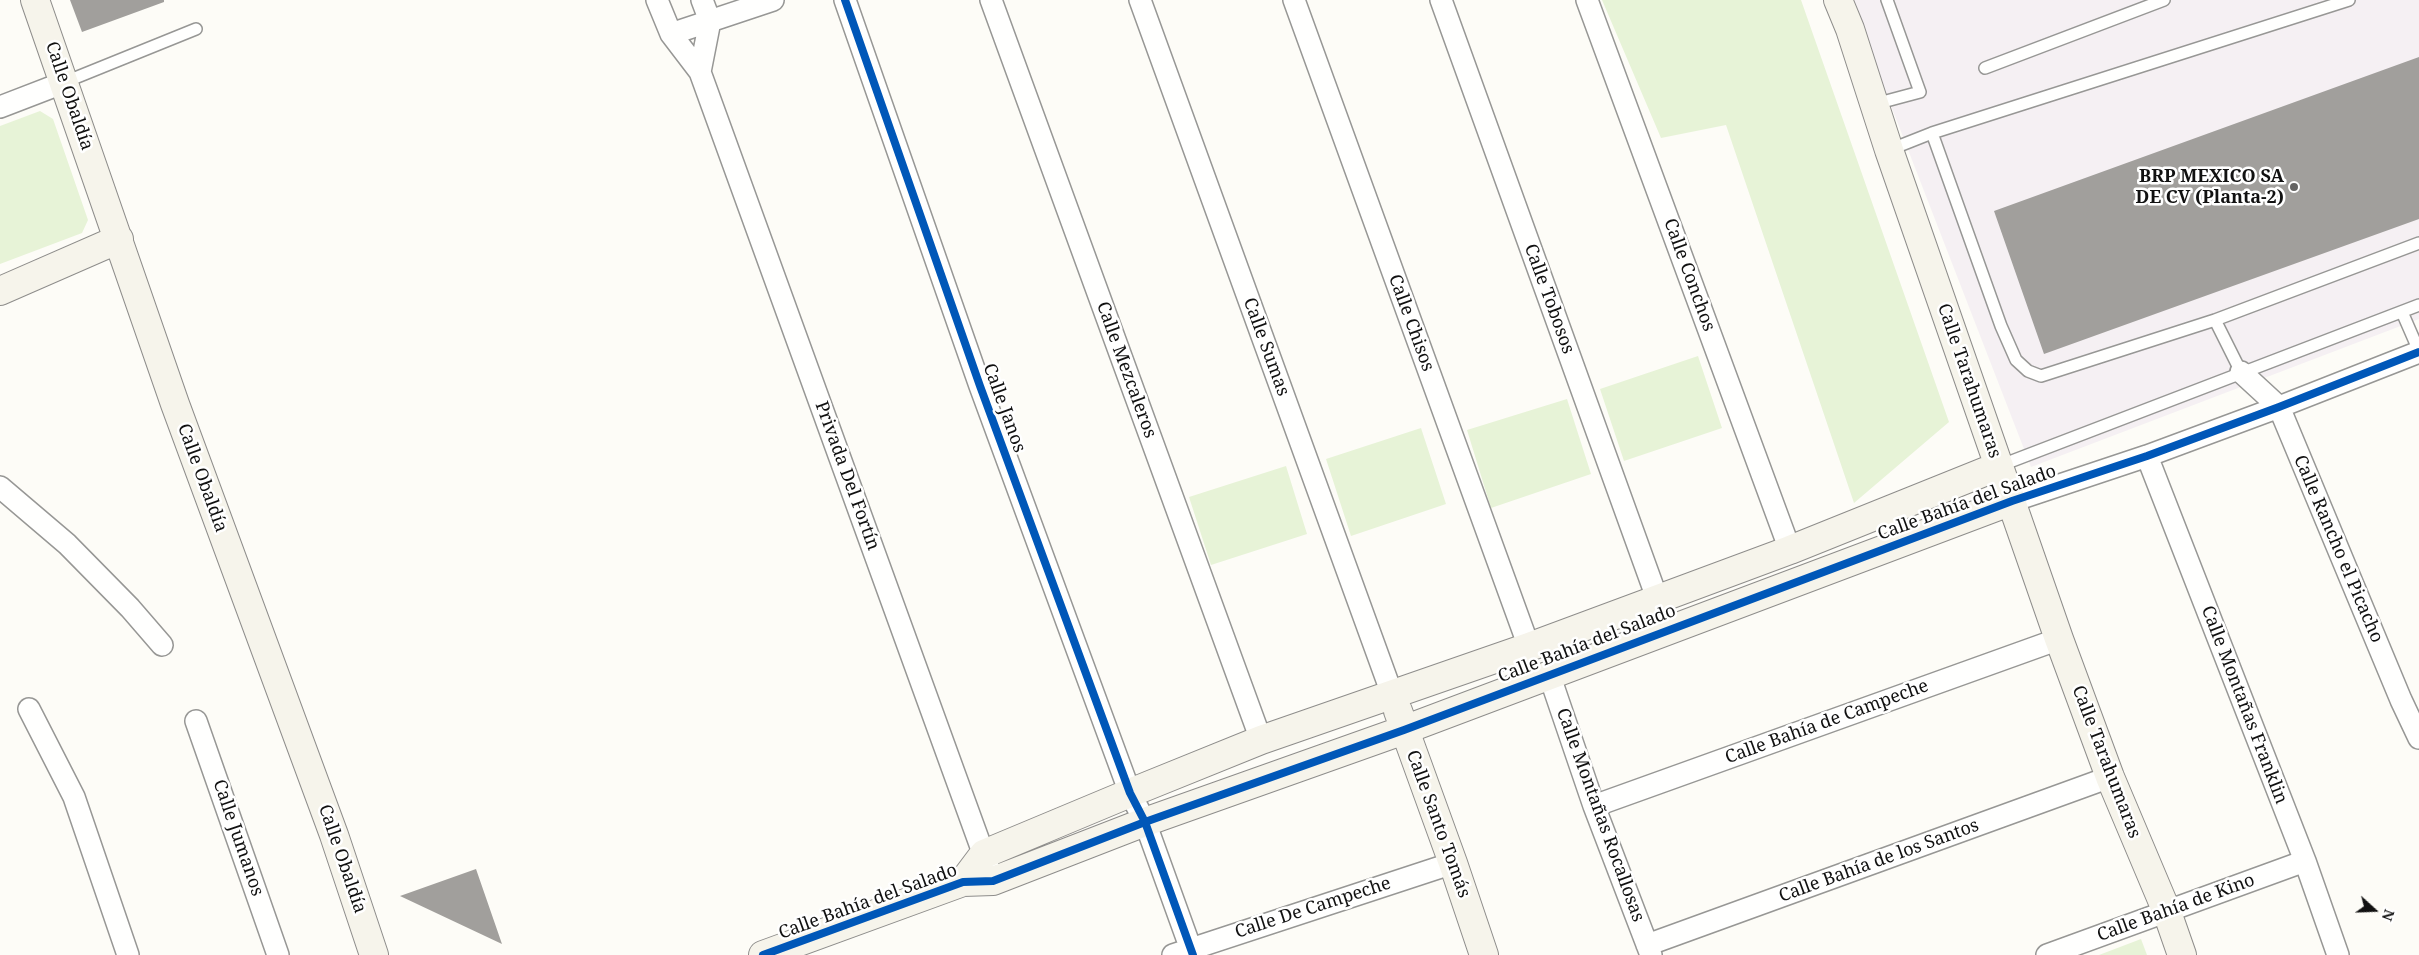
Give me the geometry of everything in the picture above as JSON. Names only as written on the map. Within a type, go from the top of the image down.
[{"type":"street","name":"Calle Obaldía","points":[[35,0],[175,404],[334,835],[374,955]]},
{"type":"street","name":"Privada Del Fortín","points":[[657,0],[671,34],[700,72],[993,880]]},
{"type":"street","points":[[700,72],[710,21],[702,0]]},
{"type":"street","points":[[671,34],[772,0]]},
{"type":"street","name":"Calle Janos","points":[[844,0],[980,386],[1130,793],[1145,822],[1186,953]]},
{"type":"street","name":"Calle Mezcaleros","points":[[991,0],[1261,740]]},
{"type":"street","name":"Calle Sumas","points":[[1140,0],[1392,694]]},
{"type":"street","name":"Calle Chisos","points":[[1294,0],[1529,647]]},
{"type":"street","name":"Calle Tobosos","points":[[1441,0],[1657,598]]},
{"type":"street","name":"Calle Conchos","points":[[1587,0],[1790,550]]},
{"type":"street","name":"Calle Tarahumaras","points":[[1838,0],[1850,30],[1889,150],[2059,639],[2110,776],[2167,912],[2182,955]]},
{"type":"street","points":[[0,107],[65,82]]},
{"type":"street","points":[[0,291],[119,238]]},
{"type":"street","name":"Calle Bahía del Salado","points":[[763,955],[805,948],[963,882],[993,880],[1145,822],[1404,730],[2012,501],[2147,456],[2279,408],[2419,351]]},
{"type":"street","name":"Calle Rancho el Picacho","points":[[2241,372],[2279,408],[2410,697],[2419,738]]},
{"type":"street","name":"Calle Montañas Franklin","points":[[2147,456],[2305,861],[2338,955]]},
{"type":"street","name":"Calle Bahía del Salado","points":[[963,882],[984,854],[1261,740],[1529,647],[1790,550],[1999,466]]},
{"type":"street","points":[[0,487],[66,544],[130,608],[162,645]]},
{"type":"street","name":"Calle Bahía de Campeche","points":[[1594,806],[2059,639]]},
{"type":"street","name":"Calle Montañas Rocallosas","points":[[1549,674],[1594,806],[1649,950]]},
{"type":"street","name":"Calle Santo Tomás","points":[[1392,694],[1484,955]]},
{"type":"street","points":[[29,709],[74,797],[128,955]]},
{"type":"street","name":"Calle Jumanos","points":[[196,721],[278,955]]},
{"type":"street","name":"Calle Bahía de los Santos","points":[[1649,950],[2110,776]]},
{"type":"street","name":"Calle Bahía de Kino","points":[[2047,955],[2305,861]]},
{"type":"street","name":"Calle De Campeche","points":[[1186,953],[1453,863]]},
{"type":"lane","points":[[1875,104],[1920,92],[1887,0]]},
{"type":"lane","points":[[1985,68],[2164,0]]},
{"type":"lane","points":[[1889,150],[1932,133],[2349,0]]},
{"type":"lane","points":[[65,82],[196,28]]},
{"type":"lane","points":[[1932,133],[2001,326],[2016,360],[2028,371],[2041,376],[2215,320],[2419,243]]},
{"type":"lane","points":[[1999,466],[2419,305]]},
{"type":"lane","points":[[2402,312],[2419,351]]},
{"type":"lane","points":[[2215,320],[2241,372]]},
{"type":"shaded area","points":[[1850,0],[2419,0],[2419,319],[2031,467]]},
{"type":"green space","points":[[1602,0],[1801,0],[1949,422],[1854,503],[1726,125],[1661,138]]},
{"type":"green space","points":[[40,111],[53,119],[88,220],[82,233],[0,264],[0,126]]},
{"type":"green space","points":[[1698,356],[1722,428],[1624,461],[1600,389]]},
{"type":"green space","points":[[1567,399],[1591,474],[1491,508],[1467,430]]},
{"type":"green space","points":[[1421,428],[1446,504],[1351,536],[1326,459]]},
{"type":"green space","points":[[1286,466],[1307,534],[1211,565],[1189,497]]},
{"type":"green space","points":[[2141,939],[2147,955],[2099,955]]},
{"type":"building","points":[[70,0],[164,0],[164,2],[82,32]]},
{"type":"building","points":[[2419,57],[2419,219],[2044,354],[1994,211]]},
{"type":"building","points":[[476,869],[502,944],[400,896]]},
{"type":"cycle path","points":[[845,0],[980,386],[1130,793],[1145,822],[1193,955]]},
{"type":"cycle path","points":[[763,955],[963,882],[993,881],[1145,822],[1404,730],[2012,501],[2147,456],[2419,352]]},
{"type":"place","name":"BRP MEXICO SA DE CV (Planta-2)","points":[[2294,187]]}]
